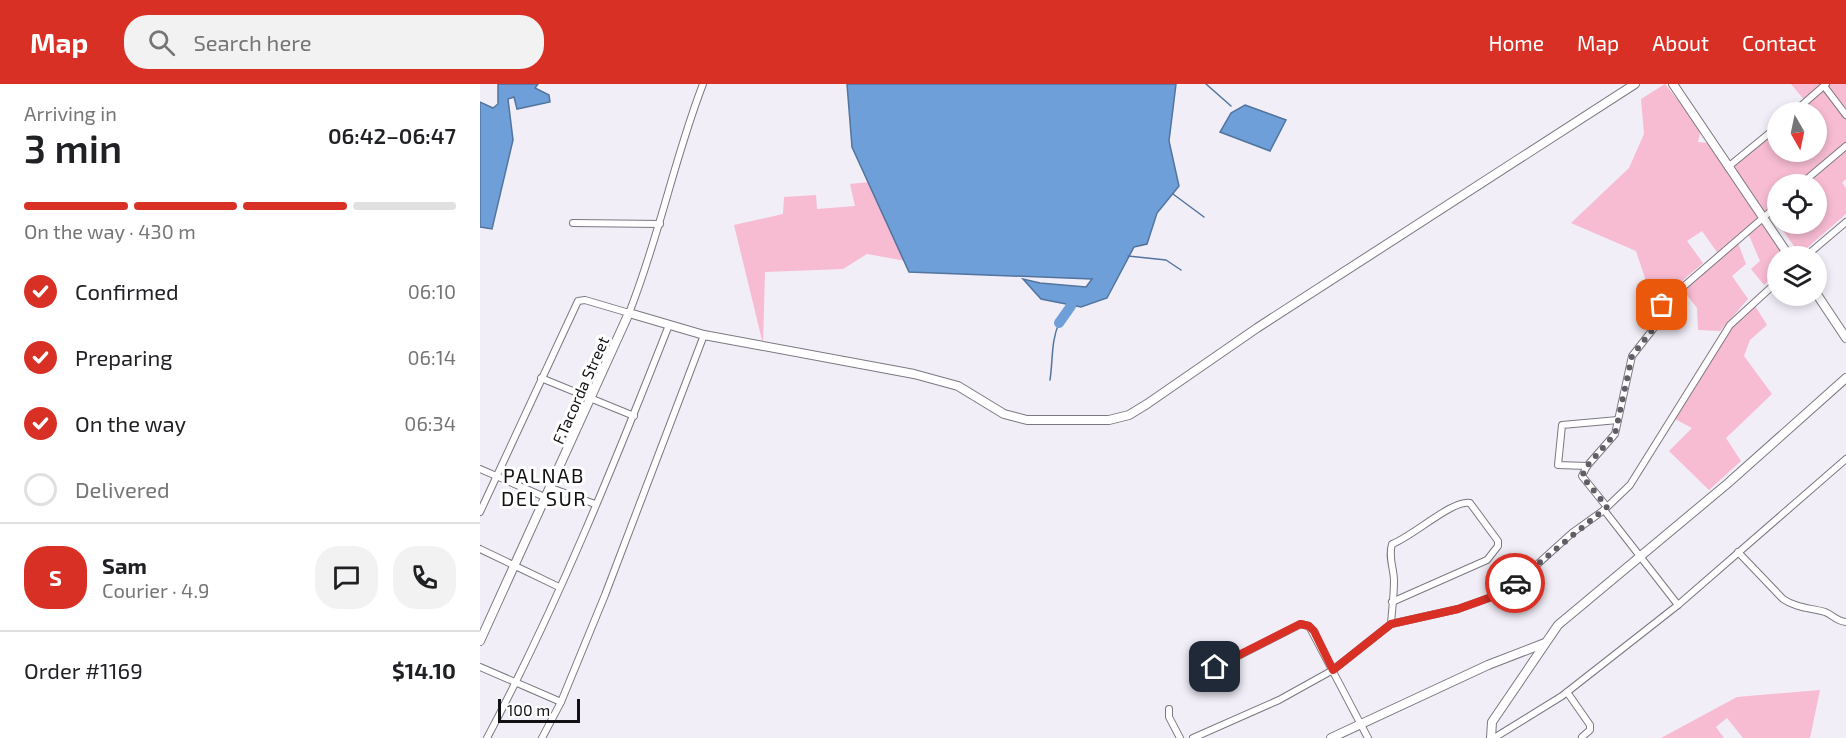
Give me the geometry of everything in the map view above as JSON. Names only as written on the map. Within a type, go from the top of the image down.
[{"type":"street","points":[[628,313],[660,224],[681,142],[703,84]]},
{"type":"street","points":[[480,512],[578,301],[585,300],[704,335],[914,374],[958,386],[1004,414],[1027,420],[1109,420],[1129,415],[1257,328],[1635,84]]},
{"type":"street","points":[[1673,84],[1782,246]]},
{"type":"street","points":[[1805,102],[1825,85],[1846,115]]},
{"type":"street","points":[[1728,167],[1767,135]]},
{"type":"street","points":[[1813,174],[1846,146]]},
{"type":"street","points":[[1678,605],[1640,557],[1582,476],[1587,466],[1615,434],[1632,356],[1657,324],[1657,314],[1662,305],[1767,214]]},
{"type":"street","points":[[1818,246],[1846,222]]},
{"type":"street","points":[[573,223],[660,224]]},
{"type":"street","points":[[1193,738],[1279,700],[1333,670],[1391,624],[1458,609],[1500,594],[1605,509],[1630,485],[1730,325],[1749,304],[1767,289]]},
{"type":"street","points":[[1825,306],[1846,338]]},
{"type":"street","name":"F.Tacorda Street","points":[[480,641],[547,498],[628,313]]},
{"type":"street","points":[[487,738],[516,684],[633,416],[669,326]]},
{"type":"street","points":[[542,738],[561,702],[640,506],[704,335]]},
{"type":"street","points":[[541,378],[633,416]]},
{"type":"street","points":[[1492,738],[1492,722],[1545,643],[1572,613],[1846,378]]},
{"type":"street","points":[[1587,466],[1558,465],[1562,425],[1618,420]]},
{"type":"street","points":[[1492,738],[1567,692],[1678,605],[1846,459]]},
{"type":"street","points":[[480,469],[547,498]]},
{"type":"street","points":[[551,488],[595,504]]},
{"type":"street","points":[[1391,624],[1392,602],[1394,579],[1389,553],[1392,544],[1415,532],[1455,505],[1463,501],[1470,503],[1498,541],[1498,546],[1493,553],[1487,560],[1459,574],[1392,602]]},
{"type":"street","points":[[480,549],[559,586]]},
{"type":"street","points":[[1738,552],[1784,600],[1792,605],[1828,613],[1833,619],[1846,622]]},
{"type":"street","points":[[1199,676],[1300,624],[1309,626],[1314,631],[1368,738]]},
{"type":"street","points":[[1331,738],[1545,643]]},
{"type":"street","points":[[480,667],[561,702]]},
{"type":"street","points":[[1567,692],[1590,725],[1590,730],[1582,737]]},
{"type":"street","points":[[1169,709],[1169,717],[1180,738]]},
{"type":"shaded area","points":[[1665,84],[1701,129],[1698,142],[1709,143],[1760,216],[1717,252],[1702,231],[1687,241],[1703,263],[1654,305],[1636,251],[1571,223],[1629,168],[1644,134],[1641,99]]},
{"type":"shaded area","points":[[1791,84],[1846,84],[1846,179],[1842,183],[1846,188],[1846,214],[1827,231],[1827,174],[1767,174],[1767,214],[1764,217],[1767,221],[1767,234],[1777,234],[1786,246],[1767,246],[1767,282],[1764,285],[1751,269],[1760,261],[1748,233],[1764,216],[1730,167],[1767,136],[1767,162],[1827,162],[1827,102],[1806,102]]},
{"type":"shaded area","points":[[869,182],[906,261],[867,254],[843,269],[765,272],[763,344],[734,225],[783,214],[784,197],[816,195],[817,209],[855,206],[850,184]]},
{"type":"shaded area","points":[[1785,234],[1823,234],[1809,246],[1794,246]]},
{"type":"shaded area","points":[[1738,243],[1746,264],[1732,276],[1748,299],[1720,331],[1698,330],[1697,308],[1683,290]]},
{"type":"shaded area","points":[[1752,301],[1767,325],[1750,340],[1744,356],[1772,394],[1726,438],[1741,461],[1709,490],[1669,451],[1692,428],[1673,418],[1730,325]]},
{"type":"shaded area","points":[[1820,690],[1810,738],[1743,738],[1727,718],[1716,727],[1724,738],[1661,738],[1737,697]]},
{"type":"water","points":[[498,84],[538,84],[535,88],[549,95],[550,102],[517,109],[514,97],[508,99],[513,140],[492,229],[480,227],[480,102],[493,108],[498,104]]},
{"type":"water","points":[[847,84],[1176,84],[1169,141],[1179,186],[1157,213],[1147,244],[1134,247],[1107,298],[1081,307],[1041,299],[1023,279],[1040,283],[1086,287],[1092,279],[909,272],[852,147]]},
{"type":"water","points":[[1245,105],[1286,120],[1270,151],[1220,132],[1231,113]]},
{"type":"waterway","points":[[1206,84],[1231,106]]},
{"type":"waterway","points":[[1173,194],[1204,217]]},
{"type":"waterway","points":[[1128,256],[1166,260],[1181,270]]},
{"type":"waterway","points":[[1059,323],[1071,306],[1071,300],[1079,296]]},
{"type":"waterway","points":[[1050,380],[1053,344],[1059,323]]},
{"type":"way so far","points":[[1515,583],[1572,533],[1607,507],[1582,476],[1587,466],[1615,434],[1625,378],[1632,356],[1657,324],[1657,314],[1662,305]]},
{"type":"district","name":"PALNAB DEL SUR","points":[[544,486]]},
{"type":"route","points":[[1215,667],[1300,624],[1309,626],[1314,631],[1333,670],[1391,624],[1458,609],[1500,594],[1515,583]]}]
